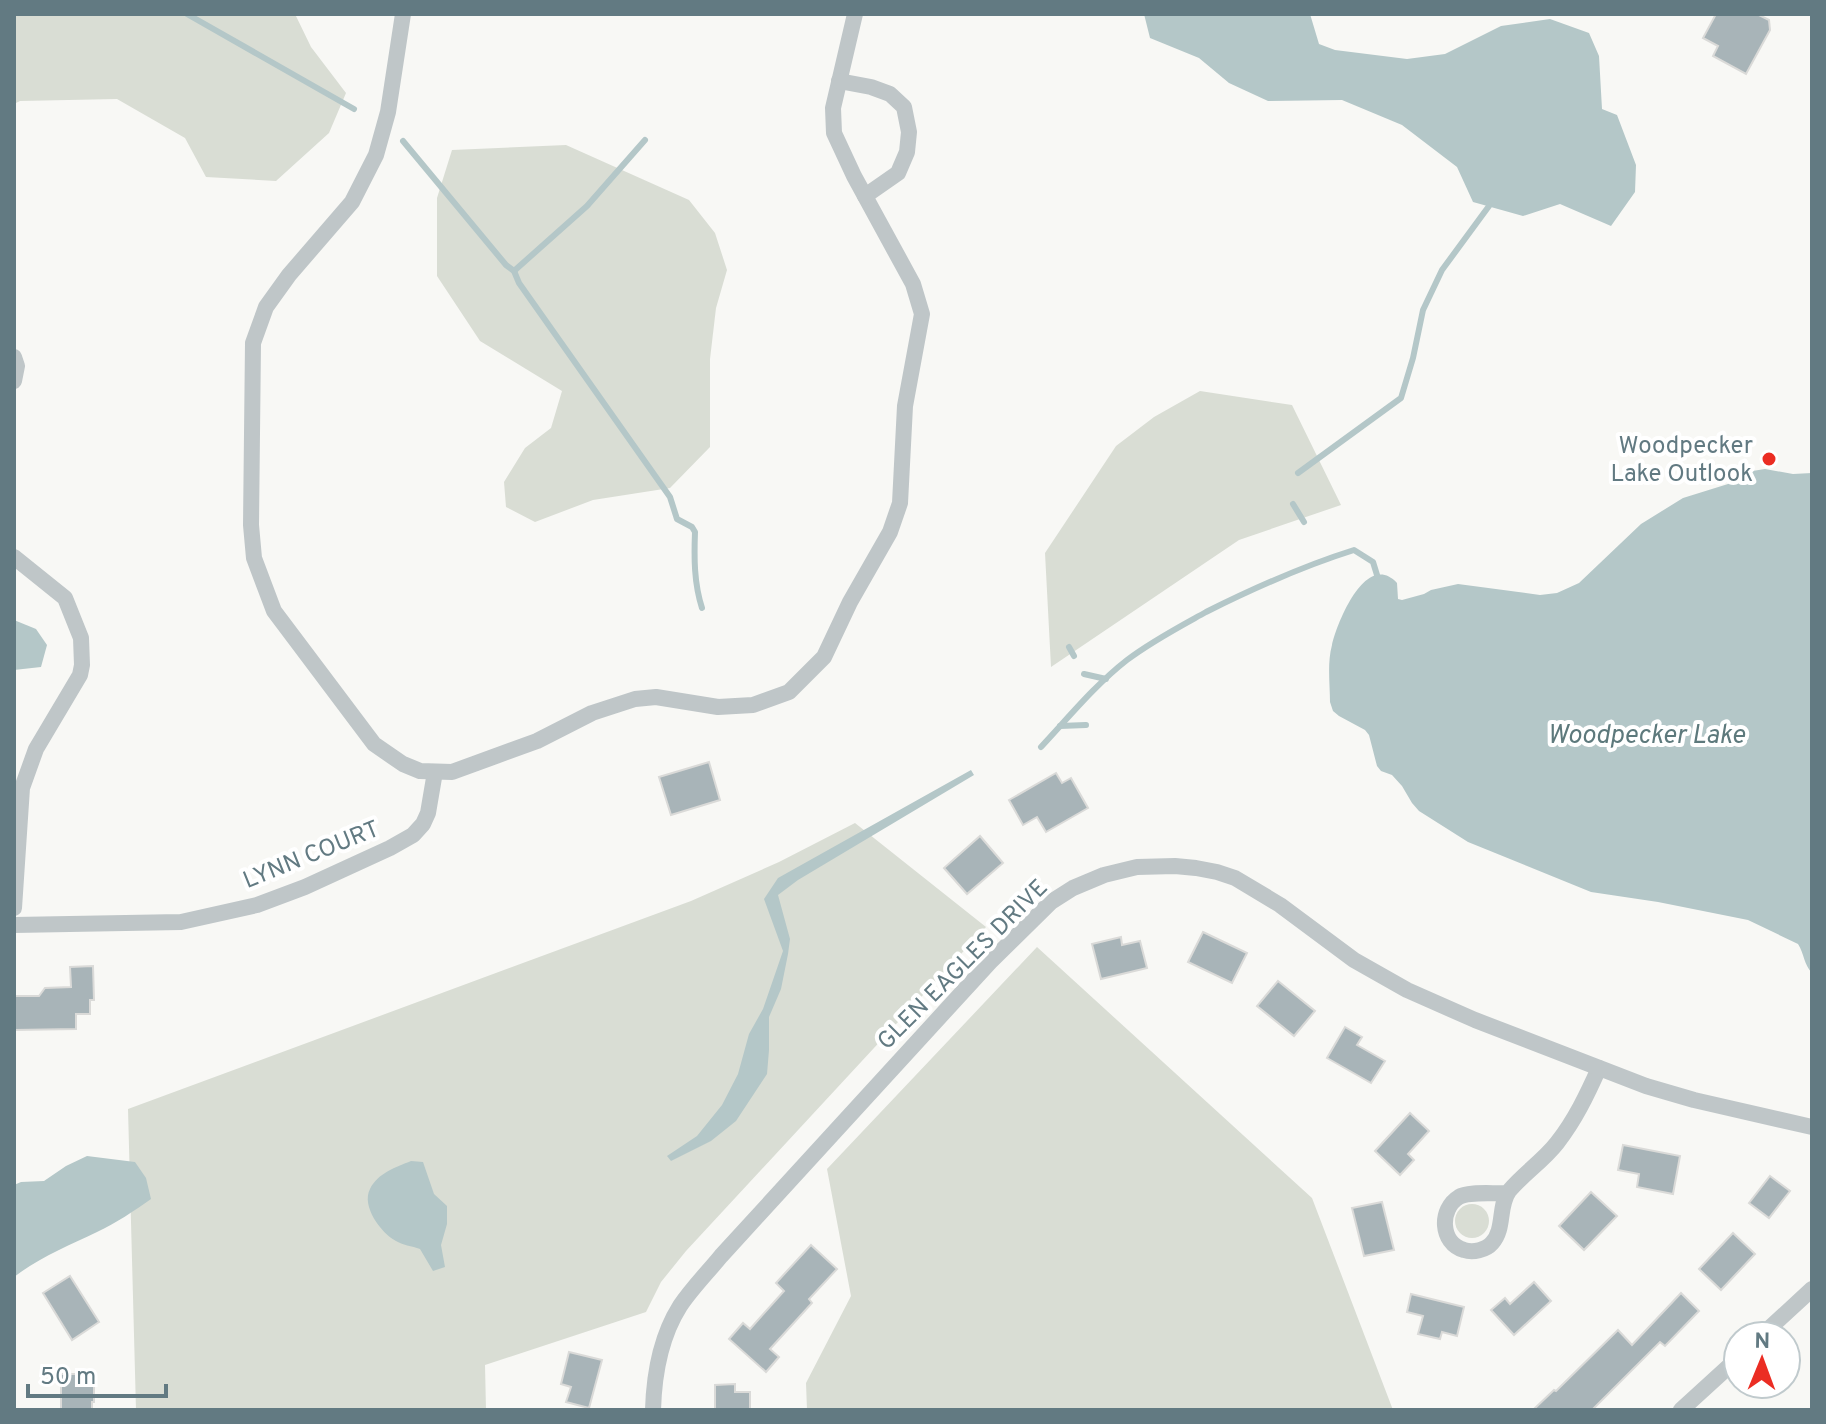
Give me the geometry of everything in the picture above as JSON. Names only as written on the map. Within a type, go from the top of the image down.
[{"type":"street","points":[[403,14],[388,112],[376,155],[352,202],[289,275],[266,307],[253,343],[251,525],[254,558],[274,611],[374,744],[403,764],[420,771],[435,772],[452,772],[480,763],[537,741],[592,713],[635,699],[656,697],[718,707],[753,705],[789,692],[824,657],[850,602],[890,532],[900,503],[905,406],[922,314],[913,284],[834,133],[833,108],[855,14]]},
{"type":"street","points":[[839,81],[890,94],[904,107],[909,132],[907,152],[898,173],[865,196]]},
{"type":"street","points":[[14,357],[17,366],[14,381]]},
{"type":"street","points":[[14,557],[65,598],[81,638],[82,665],[80,675],[36,749],[22,788],[14,908]]},
{"type":"street","name":"LYNN COURT","points":[[14,925],[181,922],[269,900],[305,887],[413,835],[428,813],[435,772]]},
{"type":"street","name":"GLEN EAGLES DRIVE","points":[[653,1410],[665,1335],[680,1305],[721,1256],[990,962],[1051,902],[1073,888],[1104,875],[1137,867],[1175,866],[1235,878],[1280,905],[1354,960],[1407,990],[1475,1020],[1646,1086],[1812,1127]]},
{"type":"street","points":[[1507,1193],[1556,1144],[1582,1107],[1599,1068]]},
{"type":"street","points":[[1778,1320],[1812,1289]]},
{"type":"street","points":[[1681,1410],[1722,1373]]},
{"type":"shaded area","points":[[14,14],[295,14],[311,47],[346,93],[329,133],[276,181],[206,177],[185,138],[117,99],[20,101],[14,104]]},
{"type":"shaded area","points":[[566,145],[689,200],[715,233],[727,270],[716,308],[710,359],[710,447],[670,488],[593,500],[535,522],[506,507],[504,482],[525,448],[551,428],[562,391],[480,341],[437,276],[437,198],[452,150]]},
{"type":"shaded area","points":[[1200,391],[1292,405],[1341,505],[1239,540],[1051,667],[1045,553],[1116,446],[1154,417]]},
{"type":"shaded area","points":[[855,823],[986,927],[686,1251],[661,1282],[646,1312],[485,1365],[486,1410],[136,1410],[128,1109],[691,901],[779,862]]},
{"type":"shaded area","points":[[1037,947],[1312,1198],[1393,1410],[807,1410],[806,1383],[851,1296],[827,1169]]},
{"type":"shaded area","points":[[1472,1204],[1484,1209],[1489,1221],[1484,1233],[1472,1238],[1460,1233],[1455,1221],[1460,1209]]},
{"type":"water","points":[[1144,14],[1310,14],[1319,44],[1335,50],[1407,59],[1445,54],[1501,26],[1550,19],[1589,33],[1599,56],[1602,109],[1617,115],[1636,165],[1635,192],[1611,226],[1560,204],[1523,216],[1473,202],[1457,167],[1402,125],[1342,100],[1268,101],[1229,83],[1199,58],[1150,38]]},
{"type":"water","name":"Woodpecker Lake","points":[[1765,469],[1793,474],[1812,473],[1812,973],[1798,944],[1748,920],[1591,892],[1468,842],[1419,811],[1392,775],[1377,766],[1365,730],[1339,716],[1330,702],[1330,659],[1335,635],[1355,593],[1374,576],[1386,575],[1397,583],[1398,599],[1402,600],[1458,584],[1540,595],[1557,593],[1579,583],[1641,524],[1683,498],[1728,484],[1746,472]]},
{"type":"water","points":[[14,620],[36,629],[47,645],[41,667],[14,670]]},
{"type":"water","points":[[971,770],[974,775],[778,895],[790,939],[781,989],[769,1017],[767,1074],[736,1121],[711,1141],[671,1161],[667,1156],[697,1136],[722,1105],[738,1074],[749,1034],[763,1009],[783,951],[764,899],[778,878]]},
{"type":"water","points":[[87,1156],[135,1162],[146,1178],[151,1199],[111,1225],[44,1258],[14,1277],[14,1185],[44,1181]]},
{"type":"water","points":[[411,1161],[423,1162],[434,1194],[447,1206],[447,1224],[441,1245],[445,1267],[433,1271],[420,1249],[398,1242],[384,1232],[368,1203],[370,1189],[378,1179]]},
{"type":"building","points":[[1716,14],[1757,14],[1769,20],[1770,30],[1746,74],[1713,56],[1718,46],[1703,38]]},
{"type":"building","points":[[709,762],[720,800],[671,815],[659,777]]},
{"type":"building","points":[[1056,773],[1062,783],[1071,778],[1088,808],[1046,832],[1037,817],[1023,825],[1009,800]]},
{"type":"building","points":[[980,836],[1003,863],[967,894],[944,868]]},
{"type":"building","points":[[1203,932],[1247,953],[1232,983],[1188,962]]},
{"type":"building","points":[[1121,937],[1122,945],[1140,941],[1147,968],[1101,979],[1092,944]]},
{"type":"building","points":[[93,966],[94,1000],[90,1000],[90,1014],[76,1014],[76,1029],[14,1030],[14,996],[39,996],[45,988],[71,987],[70,967]]},
{"type":"building","points":[[1278,981],[1315,1011],[1294,1036],[1257,1006]]},
{"type":"building","points":[[1345,1027],[1362,1037],[1357,1045],[1385,1061],[1371,1083],[1327,1058]]},
{"type":"building","points":[[1410,1113],[1429,1131],[1408,1154],[1414,1160],[1400,1175],[1375,1151]]},
{"type":"building","points":[[1623,1145],[1680,1156],[1673,1194],[1637,1187],[1639,1174],[1618,1170]]},
{"type":"building","points":[[1770,1176],[1790,1191],[1769,1218],[1749,1203]]},
{"type":"building","points":[[1591,1192],[1617,1216],[1584,1250],[1559,1226]]},
{"type":"building","points":[[1382,1202],[1394,1250],[1364,1256],[1352,1208]]},
{"type":"building","points":[[1733,1233],[1755,1254],[1721,1290],[1699,1269]]},
{"type":"building","points":[[811,1245],[837,1269],[809,1299],[812,1303],[770,1349],[779,1357],[766,1372],[729,1339],[743,1323],[750,1329],[784,1291],[776,1283]]},
{"type":"building","points":[[70,1276],[99,1322],[72,1340],[43,1293]]},
{"type":"building","points":[[1534,1282],[1551,1301],[1514,1335],[1491,1310],[1505,1298],[1510,1304]]},
{"type":"building","points":[[1681,1293],[1699,1311],[1665,1346],[1660,1342],[1592,1410],[1533,1410],[1618,1330],[1632,1345]]},
{"type":"building","points":[[1411,1294],[1464,1307],[1457,1336],[1442,1332],[1440,1339],[1418,1334],[1423,1316],[1407,1312]]},
{"type":"building","points":[[569,1352],[602,1360],[589,1408],[566,1402],[571,1387],[561,1384]]},
{"type":"building","points":[[61,1374],[94,1374],[92,1410],[61,1410]]},
{"type":"building","points":[[735,1384],[735,1392],[750,1392],[750,1410],[715,1410],[715,1385]]},
{"type":"waterway","points":[[187,14],[354,109]]},
{"type":"waterway","points":[[514,271],[587,206],[645,140]]},
{"type":"waterway","points":[[403,141],[514,271],[519,283],[670,497],[677,519],[692,527],[695,532],[696,580],[702,608]]},
{"type":"waterway","points":[[1298,473],[1401,398],[1423,310],[1442,270],[1489,206]]},
{"type":"waterway","points":[[1293,504],[1304,522]]},
{"type":"waterway","points":[[1041,747],[1127,660],[1206,612],[1279,578],[1354,550],[1373,562],[1377,575]]},
{"type":"waterway","points":[[1069,647],[1074,656]]},
{"type":"waterway","points":[[1084,674],[1106,679]]},
{"type":"waterway","points":[[1060,726],[1086,725]]},
{"type":"place","name":"Woodpecker Lake Outlook","points":[[1769,459]]}]
